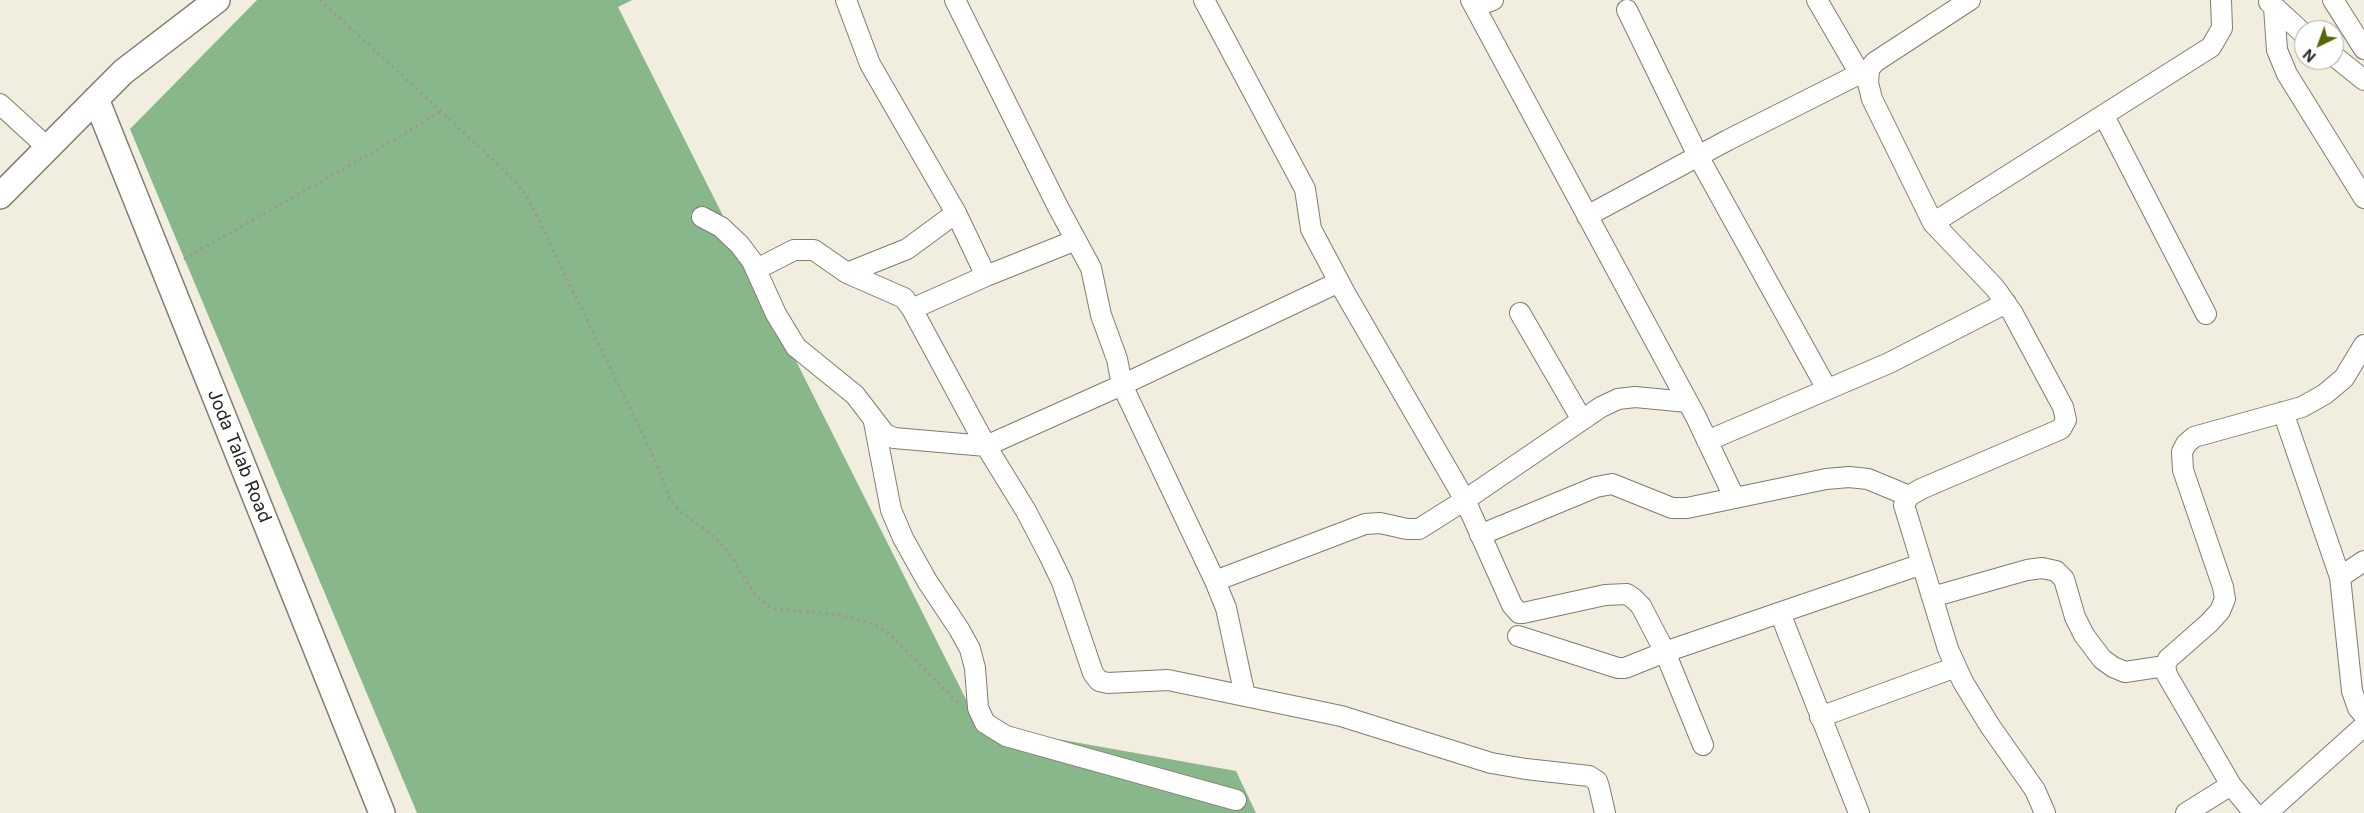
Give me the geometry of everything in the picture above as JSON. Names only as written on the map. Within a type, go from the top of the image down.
[{"type":"street","points":[[0,196],[123,72],[217,0]]},
{"type":"street","points":[[846,0],[870,64],[956,213],[986,276]]},
{"type":"street","points":[[955,0],[1091,268],[1101,315],[1117,359],[1122,385],[1215,581],[1234,637],[1246,696]]},
{"type":"street","points":[[1204,0],[1305,189],[1311,229],[1339,282],[1465,500],[1512,605],[1519,612],[1530,613],[1604,595],[1627,594],[1641,606],[1665,652],[1703,745]]},
{"type":"street","points":[[1587,216],[1698,156],[1864,71],[1888,53],[1970,0]]},
{"type":"street","points":[[1933,222],[2211,47],[2222,28],[2221,0]]},
{"type":"street","points":[[2333,0],[2364,49]]},
{"type":"street","points":[[1479,2],[1587,216],[1688,402],[1734,497]]},
{"type":"street","points":[[1824,3],[1864,71],[1872,99],[1933,222],[1995,288],[2006,303],[2064,407],[2066,420],[2061,429],[1921,489],[1909,496],[1904,505],[1948,649],[1956,667],[1990,726],[2035,790],[2045,813]]},
{"type":"street","points":[[2271,4],[2294,25]]},
{"type":"street","points":[[2271,4],[2276,50],[2287,74],[2364,198]]},
{"type":"street","points":[[1627,10],[1698,156],[1827,389]]},
{"type":"street","points":[[2344,64],[2364,80]]},
{"type":"street","name":"Joda Talab Road","points":[[96,98],[382,813]]},
{"type":"street","points":[[0,104],[48,148]]},
{"type":"street","points":[[2104,116],[2206,314]]},
{"type":"street","points":[[847,273],[907,249],[956,213]]},
{"type":"street","points":[[702,217],[721,227],[740,245],[756,269],[776,314],[791,340],[809,358],[856,395],[884,434],[894,438],[986,446],[1122,385],[1339,282]]},
{"type":"street","points":[[912,309],[986,276],[1076,240]]},
{"type":"street","points":[[756,269],[784,254],[806,249],[814,250],[847,273],[904,298],[912,309],[986,446],[1026,511],[1048,553],[1062,582],[1094,673],[1099,681],[1108,683],[1168,680],[1341,716],[1491,763],[1526,770],[1589,776],[1597,781],[1600,787],[1605,813]]},
{"type":"street","points":[[1707,441],[1889,363],[2006,303]]},
{"type":"street","points":[[1520,313],[1582,420]]},
{"type":"street","points":[[2254,813],[2231,786],[2167,675],[2165,666],[2168,659],[2209,624],[2220,611],[2225,599],[2223,587],[2183,470],[2182,452],[2186,444],[2202,435],[2302,407],[2325,394],[2344,378],[2364,345]]},
{"type":"street","points":[[1215,581],[1365,524],[1380,523],[1407,529],[1419,529],[1582,420],[1618,399],[1635,397],[1688,402]]},
{"type":"street","points":[[2283,412],[2340,577],[2352,692],[2358,708],[2364,715]]},
{"type":"street","points":[[874,422],[891,510],[903,538],[927,581],[960,629],[970,649],[975,668],[978,708],[985,723],[1006,736],[1236,800]]},
{"type":"street","points":[[1480,535],[1596,487],[1612,484],[1672,508],[1687,508],[1826,478],[1849,477],[1868,479],[1909,496]]},
{"type":"street","points":[[2340,577],[2364,561]]},
{"type":"street","points":[[1518,636],[1618,668],[1625,668],[1665,652],[1922,564]]},
{"type":"street","points":[[1932,597],[2027,570],[2042,568],[2056,571],[2064,579],[2075,617],[2084,635],[2102,659],[2113,667],[2125,672],[2165,666]]},
{"type":"street","points":[[1780,613],[1859,813]]},
{"type":"street","points":[[1820,717],[1956,667]]},
{"type":"street","points":[[2266,813],[2364,726]]},
{"type":"street","points":[[2186,813],[2231,786]]},
{"type":"path","points":[[320,0],[515,181],[526,196],[656,462],[668,498],[679,510],[718,540],[727,550],[755,594],[765,604],[775,609],[841,615],[874,624],[901,646],[950,697],[985,723]]},
{"type":"path","points":[[165,270],[391,142],[441,111]]},
{"type":"green space","points":[[257,0],[632,0],[618,7],[979,725],[1236,771],[1256,813],[417,813],[130,129]]}]
